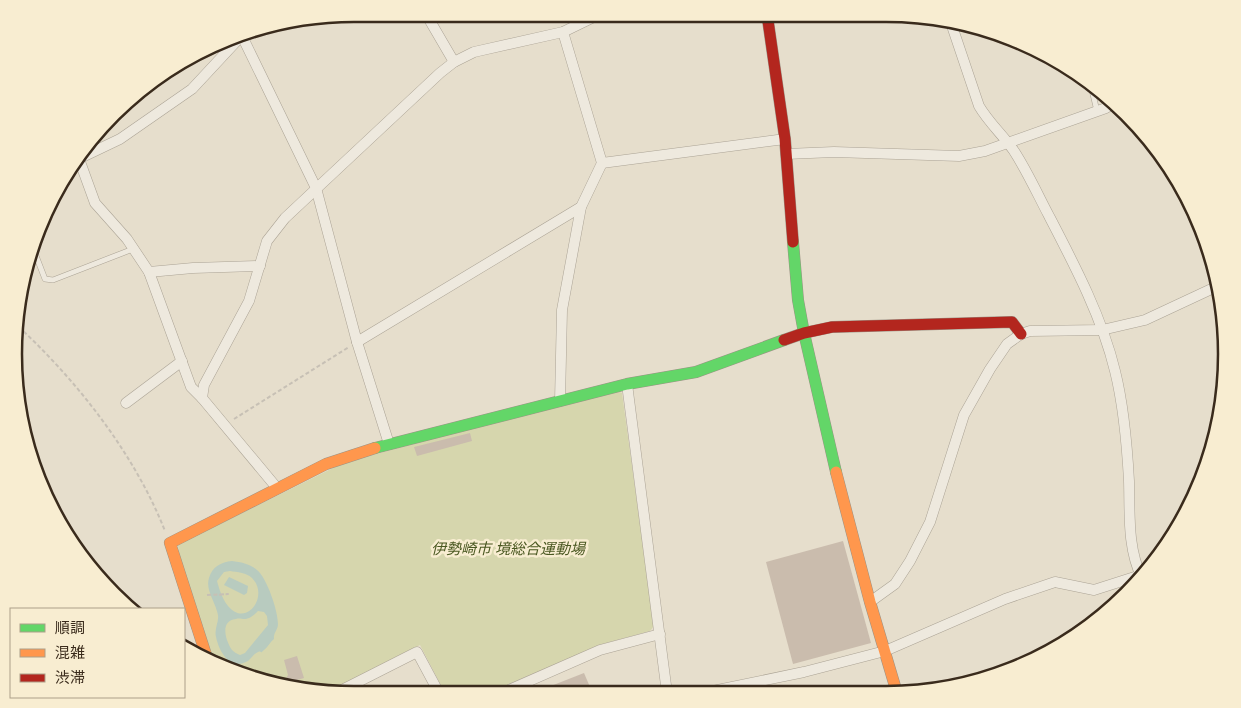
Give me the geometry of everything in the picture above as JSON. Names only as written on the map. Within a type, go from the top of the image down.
[{"type":"street","points":[[431,22],[454,62]]},
{"type":"street","points":[[202,398],[204,385],[248,301],[267,241],[285,218],[454,62],[474,52],[563,32],[584,22]]},
{"type":"street","points":[[768,22],[785,139],[798,300],[804,333],[835,466],[870,602],[895,686]]},
{"type":"street","points":[[953,29],[980,106],[986,118],[1008,143],[1028,176],[1066,248],[1102,330],[1115,371],[1121,405],[1128,458],[1132,547],[1135,564],[1138,570]]},
{"type":"street","points":[[560,401],[562,310],[581,207],[602,163],[563,32]]},
{"type":"street","points":[[247,40],[316,188],[357,342],[389,444]]},
{"type":"street","points":[[90,153],[120,140],[192,89],[233,46]]},
{"type":"street","points":[[786,154],[834,152],[959,156],[986,151],[1107,106]]},
{"type":"street","points":[[602,163],[785,139]]},
{"type":"street","points":[[80,167],[95,203],[127,239],[149,272],[191,387],[277,488]]},
{"type":"street","points":[[357,342],[581,207]]},
{"type":"street","points":[[149,272],[193,268],[260,266]]},
{"type":"street","points":[[870,602],[894,584],[910,561],[930,522],[964,416],[981,384],[1007,344],[1021,334],[1030,331],[1102,330],[1145,320],[1212,289]]},
{"type":"street","points":[[204,650],[170,543],[326,464],[389,444],[627,384],[696,372],[804,333],[832,328],[1012,322],[1021,334]]},
{"type":"street","points":[[126,402],[182,361]]},
{"type":"street","points":[[627,384],[666,686]]},
{"type":"street","points":[[740,686],[885,651],[1005,599],[1055,582],[1094,590],[1129,580]]},
{"type":"street","points":[[520,686],[600,650],[660,634]]},
{"type":"street","points":[[352,686],[417,652],[435,686]]},
{"type":"lane","points":[[1093,94],[1097,111]]},
{"type":"lane","points":[[37,258],[45,279],[53,280],[133,248]]},
{"type":"path","points":[[23,331],[65,374],[105,424],[138,475],[170,543]]},
{"type":"path","points":[[224,424],[357,342]]},
{"type":"path","points":[[207,595],[228,594],[216,595]]},
{"type":"green space","name":"伊勢崎市 境総合運動場","points":[[617,391],[622,393],[654,626],[650,631],[603,644],[504,686],[441,686],[420,645],[342,685],[311,683],[268,674],[247,668],[211,653],[179,555],[178,545],[345,462]]},
{"type":"shaded area","points":[[235,561],[248,565],[261,574],[271,595],[278,618],[274,639],[262,652],[256,653],[248,661],[240,664],[226,658],[217,642],[216,628],[218,615],[208,587],[212,571],[221,564]],"holes":[[[230,571],[250,576],[257,587],[258,597],[255,605],[249,611],[241,614],[232,610],[224,600],[217,581],[224,572]],[[258,611],[264,612],[267,616],[268,625],[245,653],[237,654],[227,640],[226,626],[229,621],[248,618]]]},
{"type":"shaded area","points":[[229,577],[248,586],[247,593],[244,595],[224,585]]},
{"type":"building","points":[[470,433],[472,441],[417,456],[414,447]]},
{"type":"building","points":[[843,541],[871,643],[793,664],[766,562]]},
{"type":"building","points":[[297,656],[304,678],[296,680],[286,678],[288,675],[284,660]]},
{"type":"building","points":[[584,673],[590,686],[551,686]]},
{"type":"traffic: fast","points":[[793,242],[798,300],[804,333],[836,472]]},
{"type":"traffic: fast","points":[[375,448],[627,384],[696,372],[784,340]]},
{"type":"traffic: slow","points":[[204,650],[170,543],[326,464],[375,448]]},
{"type":"traffic: slow","points":[[836,472],[870,602],[895,686]]},
{"type":"traffic: jam","points":[[768,22],[785,139],[793,242]]},
{"type":"traffic: jam","points":[[784,340],[804,333],[832,327],[1012,322],[1021,334]]}]
